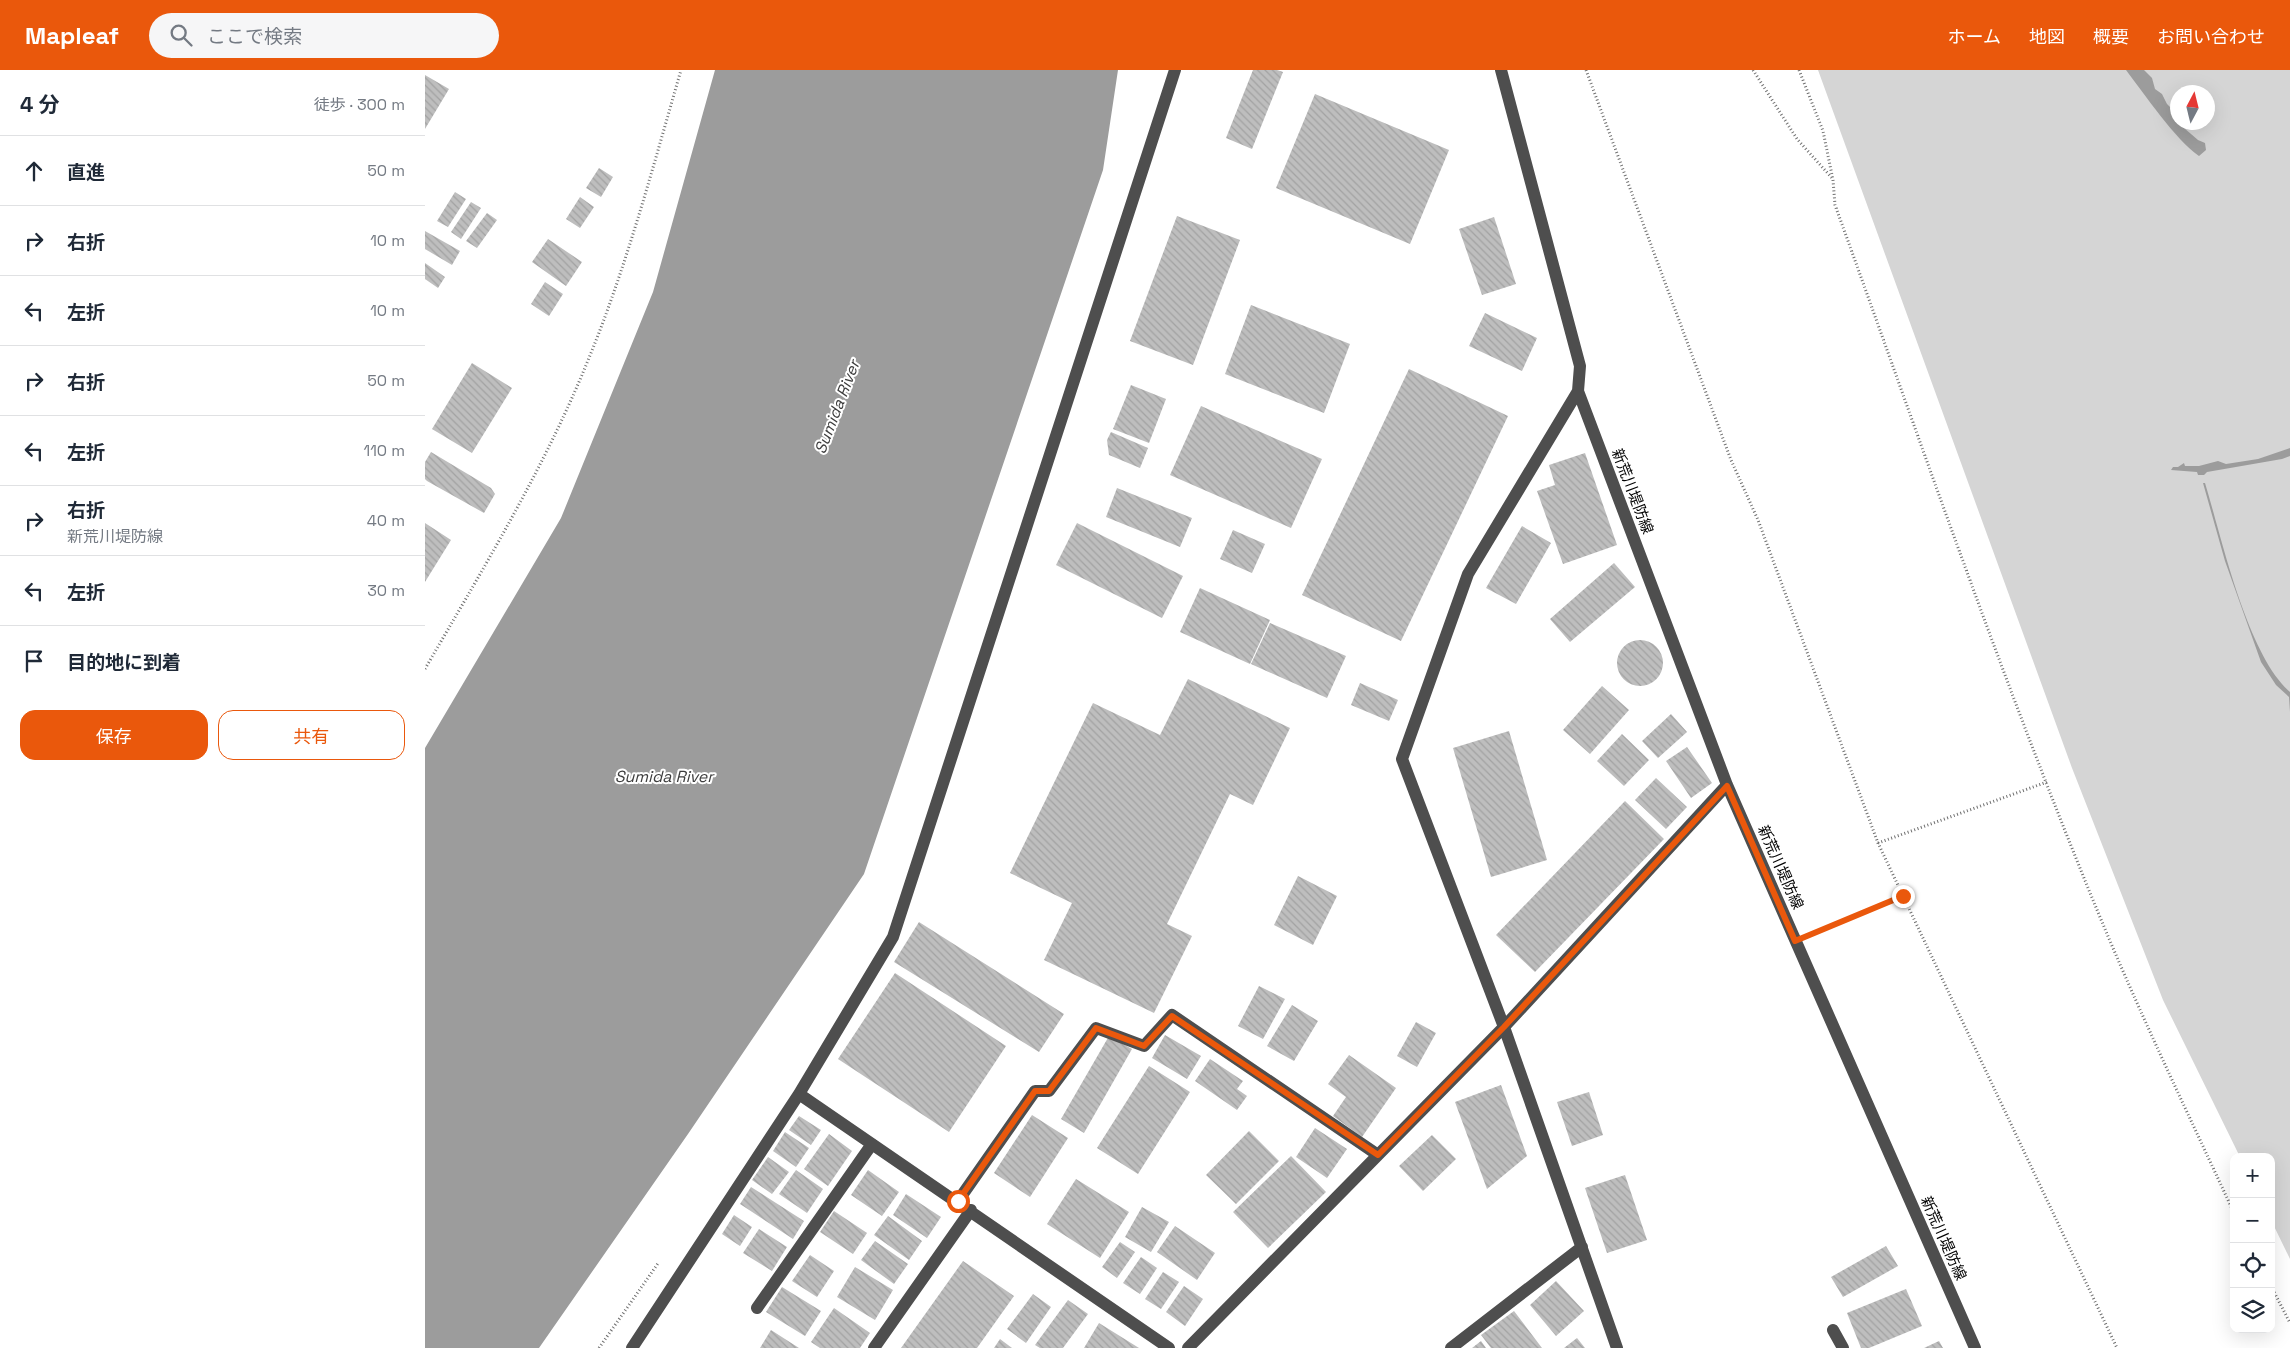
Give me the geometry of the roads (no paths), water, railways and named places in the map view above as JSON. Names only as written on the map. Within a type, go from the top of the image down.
[{"type":"street","points":[[632,1348],[799,1094],[893,937],[1175,70]]},
{"type":"street","points":[[1501,70],[1580,366],[1578,391],[1468,574],[1403,758],[1504,1027],[1617,1348]]},
{"type":"street","name":"新荒川堤防線","points":[[1578,391],[1727,786],[1975,1348]]},
{"type":"street","points":[[1188,1348],[1504,1027],[1727,786]]},
{"type":"street","points":[[958,1201],[1035,1091],[1049,1091],[1096,1028],[1144,1046],[1172,1016],[1378,1155]]},
{"type":"street","points":[[799,1094],[958,1201],[1169,1348]]},
{"type":"street","points":[[757,1308],[872,1144]]},
{"type":"street","points":[[874,1348],[971,1210]]},
{"type":"street","points":[[1451,1348],[1582,1247]]},
{"type":"street","points":[[1833,1330],[1843,1348]]},
{"type":"water","name":"Sumida River","points":[[715,70],[1118,70],[1103,170],[864,874],[688,1134],[539,1348],[425,1348],[425,748],[561,518],[653,292]]},
{"type":"water","points":[[2126,70],[2144,70],[2152,78],[2155,89],[2162,94],[2170,107],[2170,127]]},
{"type":"water","points":[[2173,130],[2186,130],[2198,140],[2205,143],[2206,150],[2199,156]]},
{"type":"water","points":[[2290,448],[2290,456],[2282,459],[2207,472],[2204,475],[2198,475],[2197,472],[2171,470],[2173,467],[2178,467],[2184,463],[2185,466],[2199,466],[2218,461],[2226,464],[2258,459]]},
{"type":"water","points":[[2203,483],[2205,483],[2228,564],[2249,624],[2261,651],[2275,674],[2290,692],[2290,712],[2289,697],[2276,685],[2261,662],[2225,561]]}]
